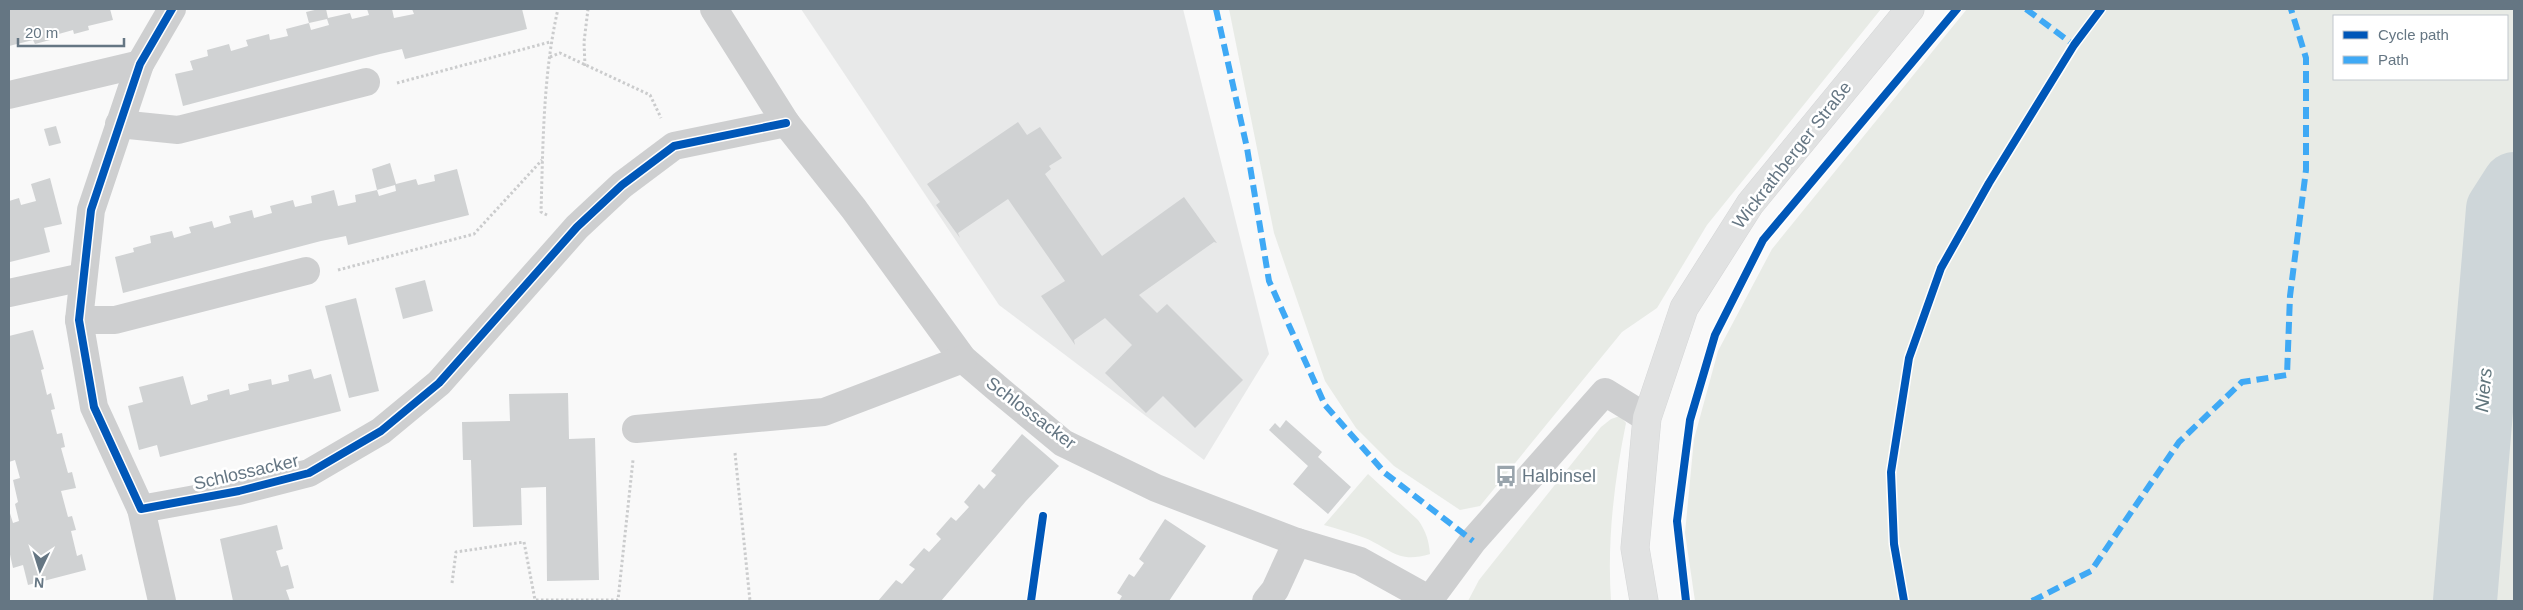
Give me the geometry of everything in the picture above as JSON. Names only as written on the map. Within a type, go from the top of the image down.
[{"type":"main road","name":"Wickrathberger Straße","points":[[1644,601],[1635,548],[1647,418],[1684,308],[1750,204],[1910,9]]},
{"type":"street","points":[[162,601],[141,509],[94,407],[79,320],[91,210],[140,64],[172,9]]},
{"type":"street","name":"Schlossacker","points":[[714,9],[786,123],[854,209],[963,359],[1063,442],[1156,488],[1297,542],[1360,561],[1420,598],[1473,542],[1605,392],[1647,418]]},
{"type":"street","points":[[9,95],[140,64]]},
{"type":"street","points":[[119,124],[178,130],[366,82]]},
{"type":"street","name":"Schlossacker","points":[[141,509],[239,491],[309,473],[381,432],[439,384],[578,227],[622,185],[674,146],[786,123]]},
{"type":"street","points":[[79,320],[115,320],[306,271]]},
{"type":"street","points":[[9,293],[83,276]]},
{"type":"street","points":[[636,429],[824,412],[963,359]]},
{"type":"street","points":[[1266,601],[1275,590],[1297,542]]},
{"type":"path","points":[[558,9],[550,42],[542,160],[541,212],[578,227]]},
{"type":"path","points":[[585,66],[584,42],[588,9]]},
{"type":"path","points":[[366,82],[386,86],[550,42]]},
{"type":"path","points":[[550,57],[560,54],[650,95],[674,146]]},
{"type":"path","points":[[306,271],[324,274],[474,234],[542,160]]},
{"type":"path","points":[[732,419],[750,601]]},
{"type":"path","points":[[452,583],[456,552],[524,542],[535,600],[618,600],[636,429]]},
{"type":"shaded area","points":[[801,9],[1183,9],[1269,354],[1204,460],[999,305]]},
{"type":"shaded area","points":[[1229,9],[1881,9],[1707,225],[1657,308],[1622,332],[1480,506],[1460,510],[1394,466],[1356,428],[1325,381],[1274,233]]},
{"type":"shaded area","points":[[1967,9],[2514,9],[2514,601],[1695,601],[1685,533],[1694,439],[1718,351],[1772,249]]},
{"type":"shaded area","points":[[1620,416],[1626,423],[1612,512],[1610,556],[1611,601],[1468,601],[1479,580],[1601,427],[1611,419]]},
{"type":"shaded area","points":[[1368,474],[1418,520],[1427,536],[1430,554],[1419,557],[1402,556],[1365,538],[1324,525]]},
{"type":"building","points":[[9,9],[110,9],[113,20],[88,26],[89,30],[74,34],[73,30],[48,37],[50,40],[35,44],[33,40],[9,46]]},
{"type":"building","points":[[319,9],[326,9],[328,18],[350,13],[352,19],[369,15],[367,9],[392,9],[394,18],[414,14],[412,9],[522,9],[527,29],[405,59],[402,49],[183,106],[175,74],[193,70],[190,61],[208,56],[207,50],[229,44],[231,51],[248,46],[246,40],[269,34],[270,40],[288,36],[286,29],[309,23],[306,12]],"holes":[[[327,19],[329,25],[311,30],[309,23]]]},
{"type":"building","points":[[1018,122],[1027,135],[1040,127],[1062,158],[1049,166],[1051,169],[1045,174],[1102,256],[1184,197],[1217,243],[1214,242],[1139,295],[1157,313],[1167,304],[1243,380],[1195,428],[1163,396],[1146,413],[1105,373],[1132,345],[1105,318],[1074,340],[1075,345],[1041,296],[1065,281],[1008,199],[958,233],[960,238],[936,205],[940,202],[927,184]]},
{"type":"building","points":[[56,126],[61,143],[49,146],[44,129]]},
{"type":"building","points":[[390,163],[396,184],[416,179],[418,185],[435,181],[434,175],[457,169],[469,215],[348,245],[346,236],[321,241],[123,293],[115,257],[134,252],[133,248],[151,243],[150,236],[172,231],[174,238],[191,233],[189,227],[212,221],[214,228],[231,223],[229,216],[252,210],[254,218],[272,213],[270,206],[293,200],[295,207],[312,203],[311,196],[334,190],[338,206],[356,202],[355,195],[377,190],[372,169]],"holes":[[[395,185],[396,191],[379,196],[377,190]]]},
{"type":"building","points":[[50,178],[62,224],[44,228],[50,252],[10,262],[9,201],[19,198],[21,205],[36,201],[31,184]]},
{"type":"building","points":[[425,280],[433,311],[403,319],[395,288]]},
{"type":"building","points":[[356,298],[379,391],[349,398],[325,306]]},
{"type":"building","points":[[33,330],[44,369],[41,370],[47,395],[51,393],[55,409],[51,410],[57,434],[62,433],[65,447],[61,448],[68,473],[72,472],[76,488],[61,491],[68,517],[72,516],[76,530],[71,531],[77,556],[82,554],[86,570],[28,585],[23,565],[13,568],[9,550],[9,510],[13,523],[19,521],[15,504],[18,502],[13,480],[20,478],[15,460],[9,462],[9,336]]},
{"type":"building","points":[[311,369],[314,379],[331,374],[341,411],[160,457],[157,445],[139,450],[128,406],[143,402],[139,387],[183,376],[191,405],[208,400],[207,395],[229,389],[230,395],[249,390],[248,384],[271,379],[272,385],[289,381],[288,375]]},
{"type":"building","points":[[568,393],[569,439],[595,438],[599,580],[547,581],[546,487],[521,488],[522,525],[473,527],[471,460],[463,460],[462,422],[510,421],[509,394]]},
{"type":"building","points":[[1286,420],[1322,452],[1318,457],[1351,487],[1328,514],[1293,484],[1308,466],[1269,430],[1275,423],[1280,428]]},
{"type":"building","points":[[1022,434],[1059,466],[1026,501],[941,601],[878,601],[896,580],[902,584],[915,569],[909,565],[924,548],[929,552],[941,539],[936,534],[951,517],[956,521],[969,507],[964,502],[979,484],[984,489],[996,475],[991,471]]},
{"type":"building","points":[[1165,519],[1206,546],[1169,601],[1119,601],[1122,596],[1117,593],[1129,574],[1134,577],[1144,563],[1139,559]]},
{"type":"building","points":[[277,525],[283,549],[276,551],[281,567],[288,565],[294,588],[286,590],[290,601],[233,601],[220,539]]},
{"type":"waterway","name":"Niers","points":[[2465,601],[2498,209],[2514,184]]},
{"type":"marked path","points":[[1216,9],[1247,148],[1269,281],[1325,405],[1385,473],[1473,541]]},
{"type":"marked path","points":[[2026,9],[2074,45]]},
{"type":"marked path","points":[[2032,601],[2091,571],[2179,442],[2242,382],[2287,375],[2290,296],[2306,170],[2306,58],[2291,9]]},
{"type":"cycle path","points":[[172,9],[140,64],[91,210],[79,320],[94,407],[141,509],[239,491],[309,473],[381,431],[439,383],[577,227],[622,185],[674,146],[786,123]]},
{"type":"cycle path","points":[[1686,601],[1677,521],[1690,420],[1715,335],[1763,240],[1957,9]]},
{"type":"cycle path","points":[[1904,601],[1894,544],[1891,472],[1909,358],[1941,268],[1989,183],[2074,45],[2101,9]]},
{"type":"cycle path","points":[[1031,601],[1043,516]]},
{"type":"place","name":"Halbinsel","points":[[1506,476]]}]
